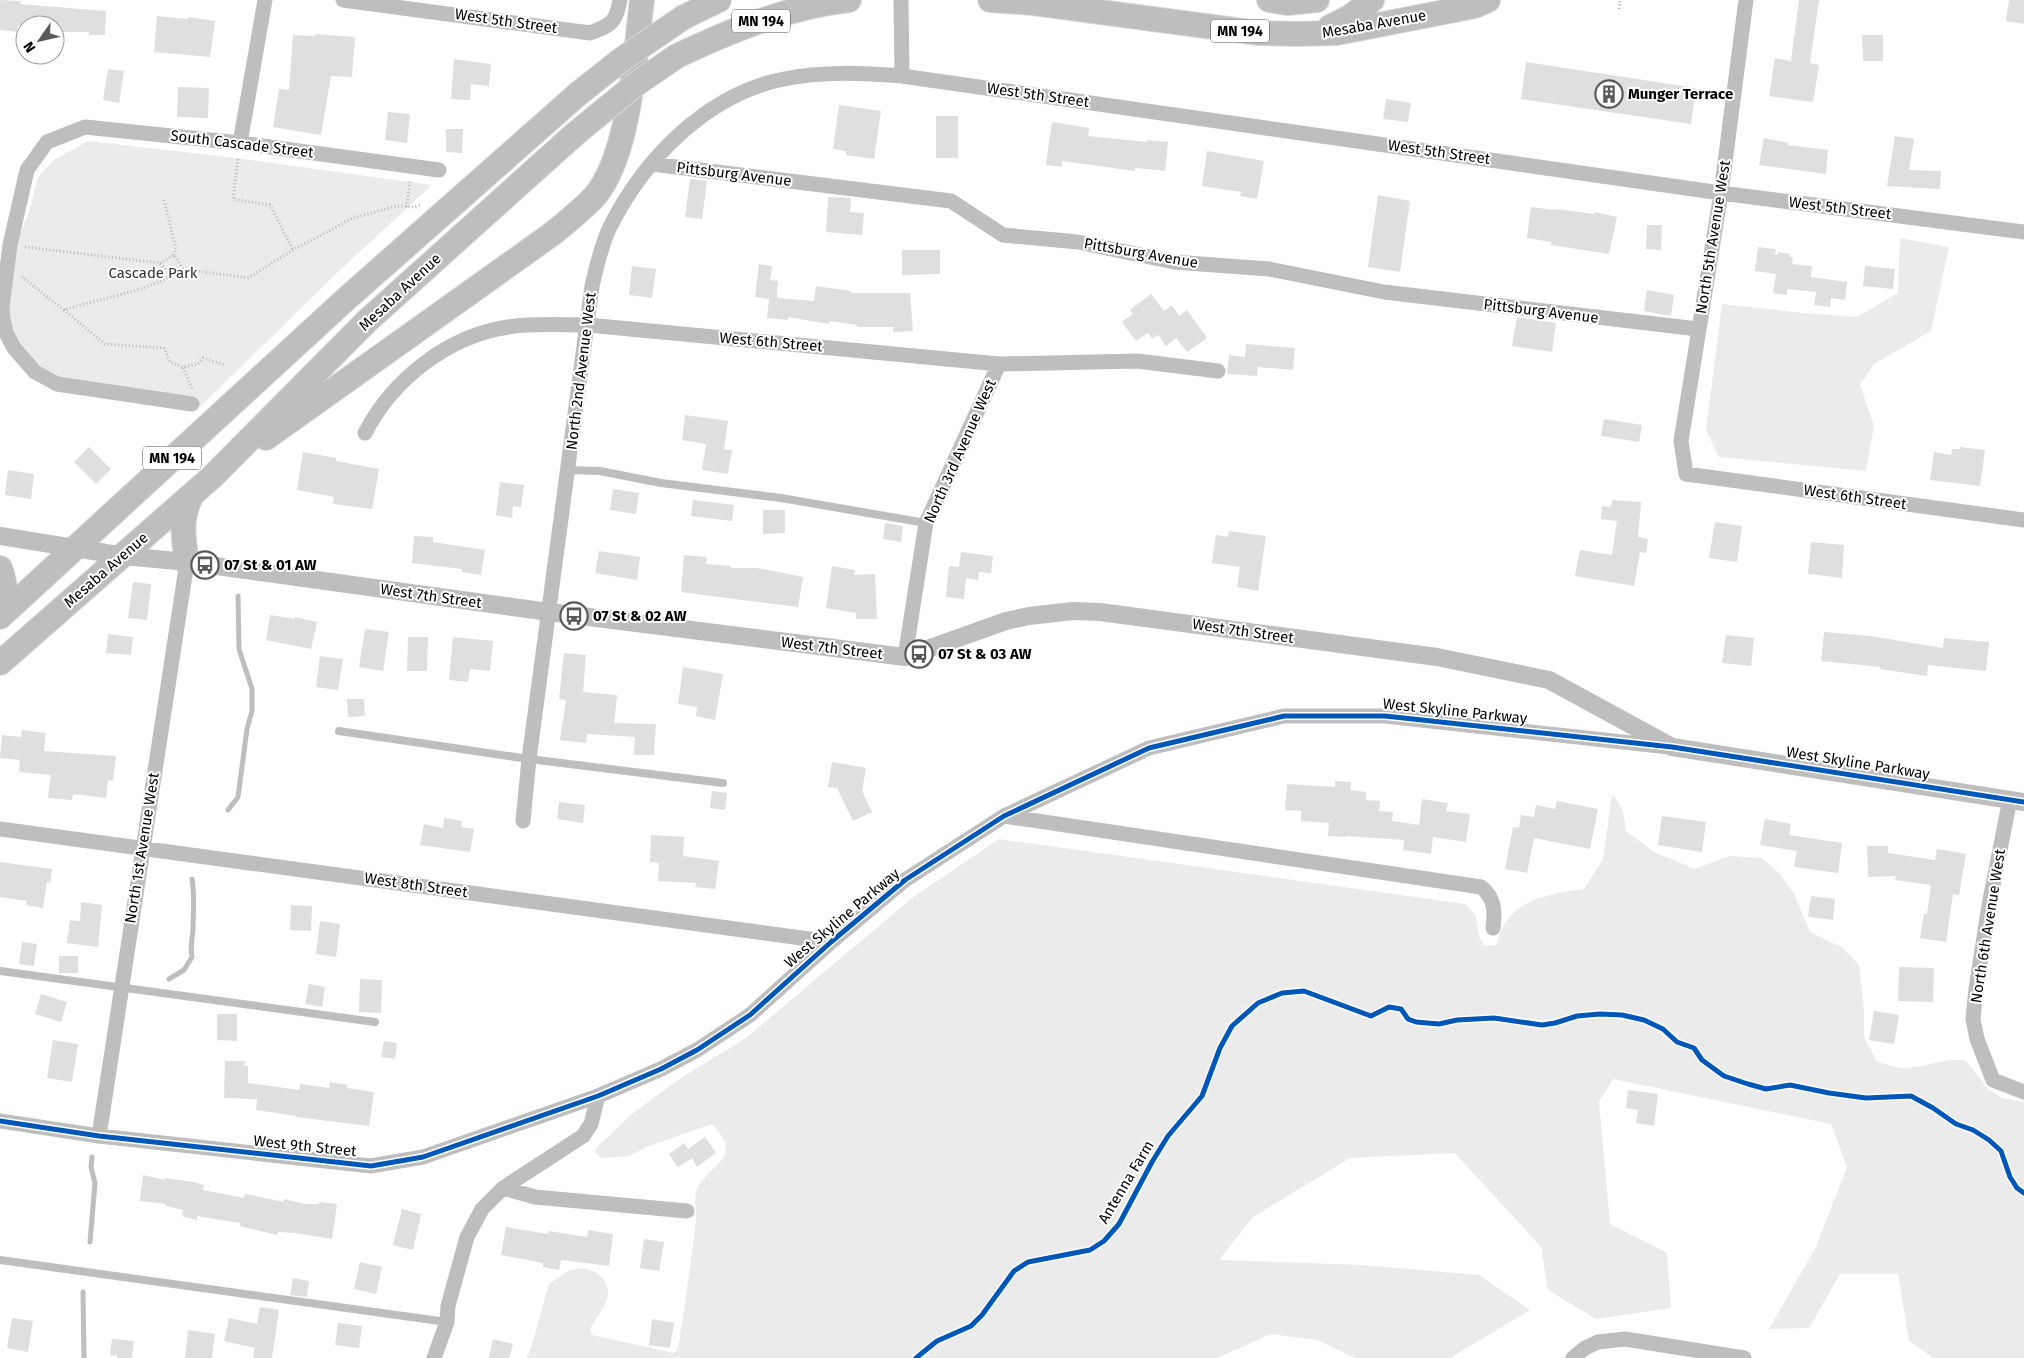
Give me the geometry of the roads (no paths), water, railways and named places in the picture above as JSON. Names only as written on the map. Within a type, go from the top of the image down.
[{"type":"highway","points":[[212,477],[552,234],[596,194],[610,170],[620,143],[627,113],[642,0]]},
{"type":"highway","name":"Mesaba Avenue","points":[[0,615],[344,300],[578,94],[621,60],[684,17],[719,0]]},
{"type":"highway","name":"Mesaba Avenue","points":[[0,663],[212,477],[367,321],[575,134],[636,84],[677,56],[724,35],[777,15],[816,5],[849,0]]},
{"type":"highway","name":"Mesaba Avenue","points":[[990,0],[1033,3],[1258,33],[1297,34],[1337,34],[1475,6],[1488,0]]},
{"type":"highway","name":"MN 194","points":[[1269,0],[1288,3],[1316,0]]},
{"type":"highway","points":[[1297,34],[1332,27],[1350,17],[1372,0]]},
{"type":"highway","points":[[186,562],[183,520],[186,507],[192,495]]},
{"type":"highway","points":[[0,568],[4,580],[5,595],[0,615]]},
{"type":"street","points":[[239,149],[265,0]]},
{"type":"street","name":"West 5th Street","points":[[343,0],[590,32],[609,26],[617,15],[620,0]]},
{"type":"street","points":[[901,0],[902,76]]},
{"type":"street","name":"North 5th Avenue West","points":[[1686,474],[1681,441],[1721,193],[1746,0]]},
{"type":"street","name":"West 5th Street","points":[[854,72],[902,76],[1721,193],[2024,232]]},
{"type":"street","name":"North 2nd Avenue West","points":[[523,821],[529,759],[592,286],[599,256],[609,229],[630,193],[652,164],[689,126],[709,111],[754,88],[782,79],[817,74],[854,72]]},
{"type":"street","name":"South Cascade Street","points":[[5,244],[27,170],[47,142],[85,127],[239,149],[439,170]]},
{"type":"street","name":"Pittsburg Avenue","points":[[652,164],[951,201],[1003,235],[1078,242],[1174,262],[1269,269],[1384,292],[1698,329]]},
{"type":"street","points":[[5,244],[8,265],[2,319],[14,348],[35,372],[57,384],[192,404]]},
{"type":"street","name":"West 6th Street","points":[[365,433],[373,418],[409,374],[431,358],[470,337],[506,328],[539,325],[588,325],[999,364],[1137,361],[1218,371]]},
{"type":"street","name":"North 3rd Avenue West","points":[[905,657],[926,523],[999,364]]},
{"type":"street","name":"West 6th Street","points":[[1686,474],[2024,520]]},
{"type":"street","name":"West 7th Street","points":[[0,536],[124,556],[186,562],[549,612],[905,657],[1006,621],[1073,610],[1100,612],[1437,657],[1549,680],[1672,747]]},
{"type":"street","name":"North 1st Avenue West","points":[[99,1136],[186,562]]},
{"type":"street","name":"West Skyline Parkway","points":[[598,1096],[661,1069],[697,1050],[750,1015],[831,942],[905,880],[1004,816],[1150,748],[1284,716],[1385,716],[1672,747],[2017,800]]},
{"type":"street","name":"North 6th Avenue West","points":[[2017,800],[1989,905],[1973,1019],[1977,1039],[1994,1080],[2024,1092]]},
{"type":"street","points":[[1004,816],[1481,887],[1488,892],[1494,903],[1493,928]]},
{"type":"street","name":"West 8th Street","points":[[0,829],[831,942]]},
{"type":"street","points":[[434,1358],[447,1322],[448,1306],[467,1238],[482,1210],[503,1188],[583,1136],[591,1124],[598,1096]]},
{"type":"street","name":"West 9th Street","points":[[0,1121],[99,1136],[371,1166],[423,1157],[598,1096]]},
{"type":"street","points":[[503,1188],[535,1197],[687,1211]]},
{"type":"street","points":[[1573,1358],[1584,1348],[1598,1342],[1625,1339],[1744,1358]]},
{"type":"lane","points":[[568,470],[600,472],[662,483],[782,498],[926,523]]},
{"type":"lane","points":[[338,731],[529,759],[723,783]]},
{"type":"lane","points":[[0,971],[375,1022]]},
{"type":"lane","points":[[0,1260],[447,1322]]},
{"type":"waterway","points":[[228,810],[238,797],[247,729],[252,711],[252,689],[239,649],[238,596]]},
{"type":"waterway","points":[[169,979],[184,970],[192,957],[194,898],[192,879]]},
{"type":"waterway","points":[[90,1242],[95,1183],[91,1167],[92,1157]]},
{"type":"waterway","points":[[83,1292],[84,1358]]},
{"type":"place","name":"Munger Terrace","points":[[1609,94]]},
{"type":"place","name":"07 St & 01 AW","points":[[205,565]]},
{"type":"place","name":"07 St & 02 AW","points":[[574,616]]},
{"type":"place","name":"07 St & 03 AW","points":[[919,654]]},
{"type":"park label","name":"Cascade Park","points":[[153,273]]}]
